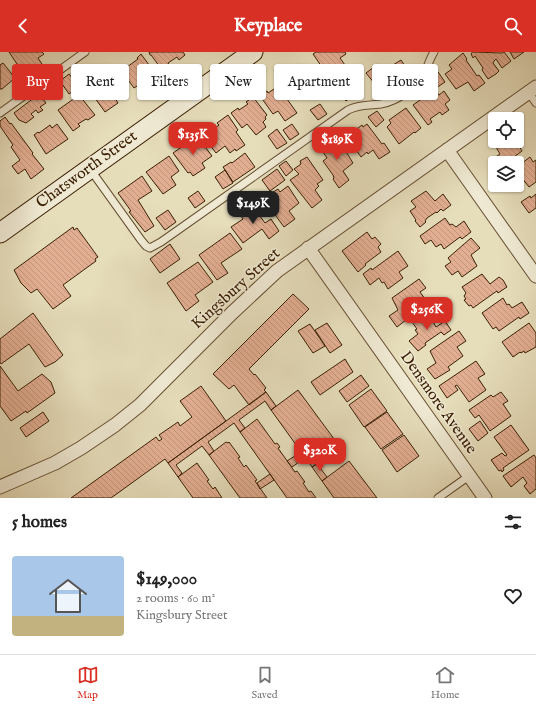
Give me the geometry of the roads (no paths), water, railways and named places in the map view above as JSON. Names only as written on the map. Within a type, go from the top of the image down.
[{"type":"main road","name":"Chatsworth Street","points":[[0,233],[253,52]]},
{"type":"street","name":"Kingsbury Street","points":[[0,487],[55,463],[81,448],[114,425],[140,405],[232,313],[277,271],[447,150],[534,94]]},
{"type":"street","points":[[447,150],[536,276]]},
{"type":"street","name":"Densmore Avenue","points":[[308,248],[485,498]]},
{"type":"lane","points":[[0,113],[85,52]]},
{"type":"lane","points":[[90,168],[141,240],[150,248],[161,242],[348,110],[362,105],[385,103],[398,98],[418,82],[425,73],[434,52]]},
{"type":"lane","points":[[438,498],[470,476]]}]
